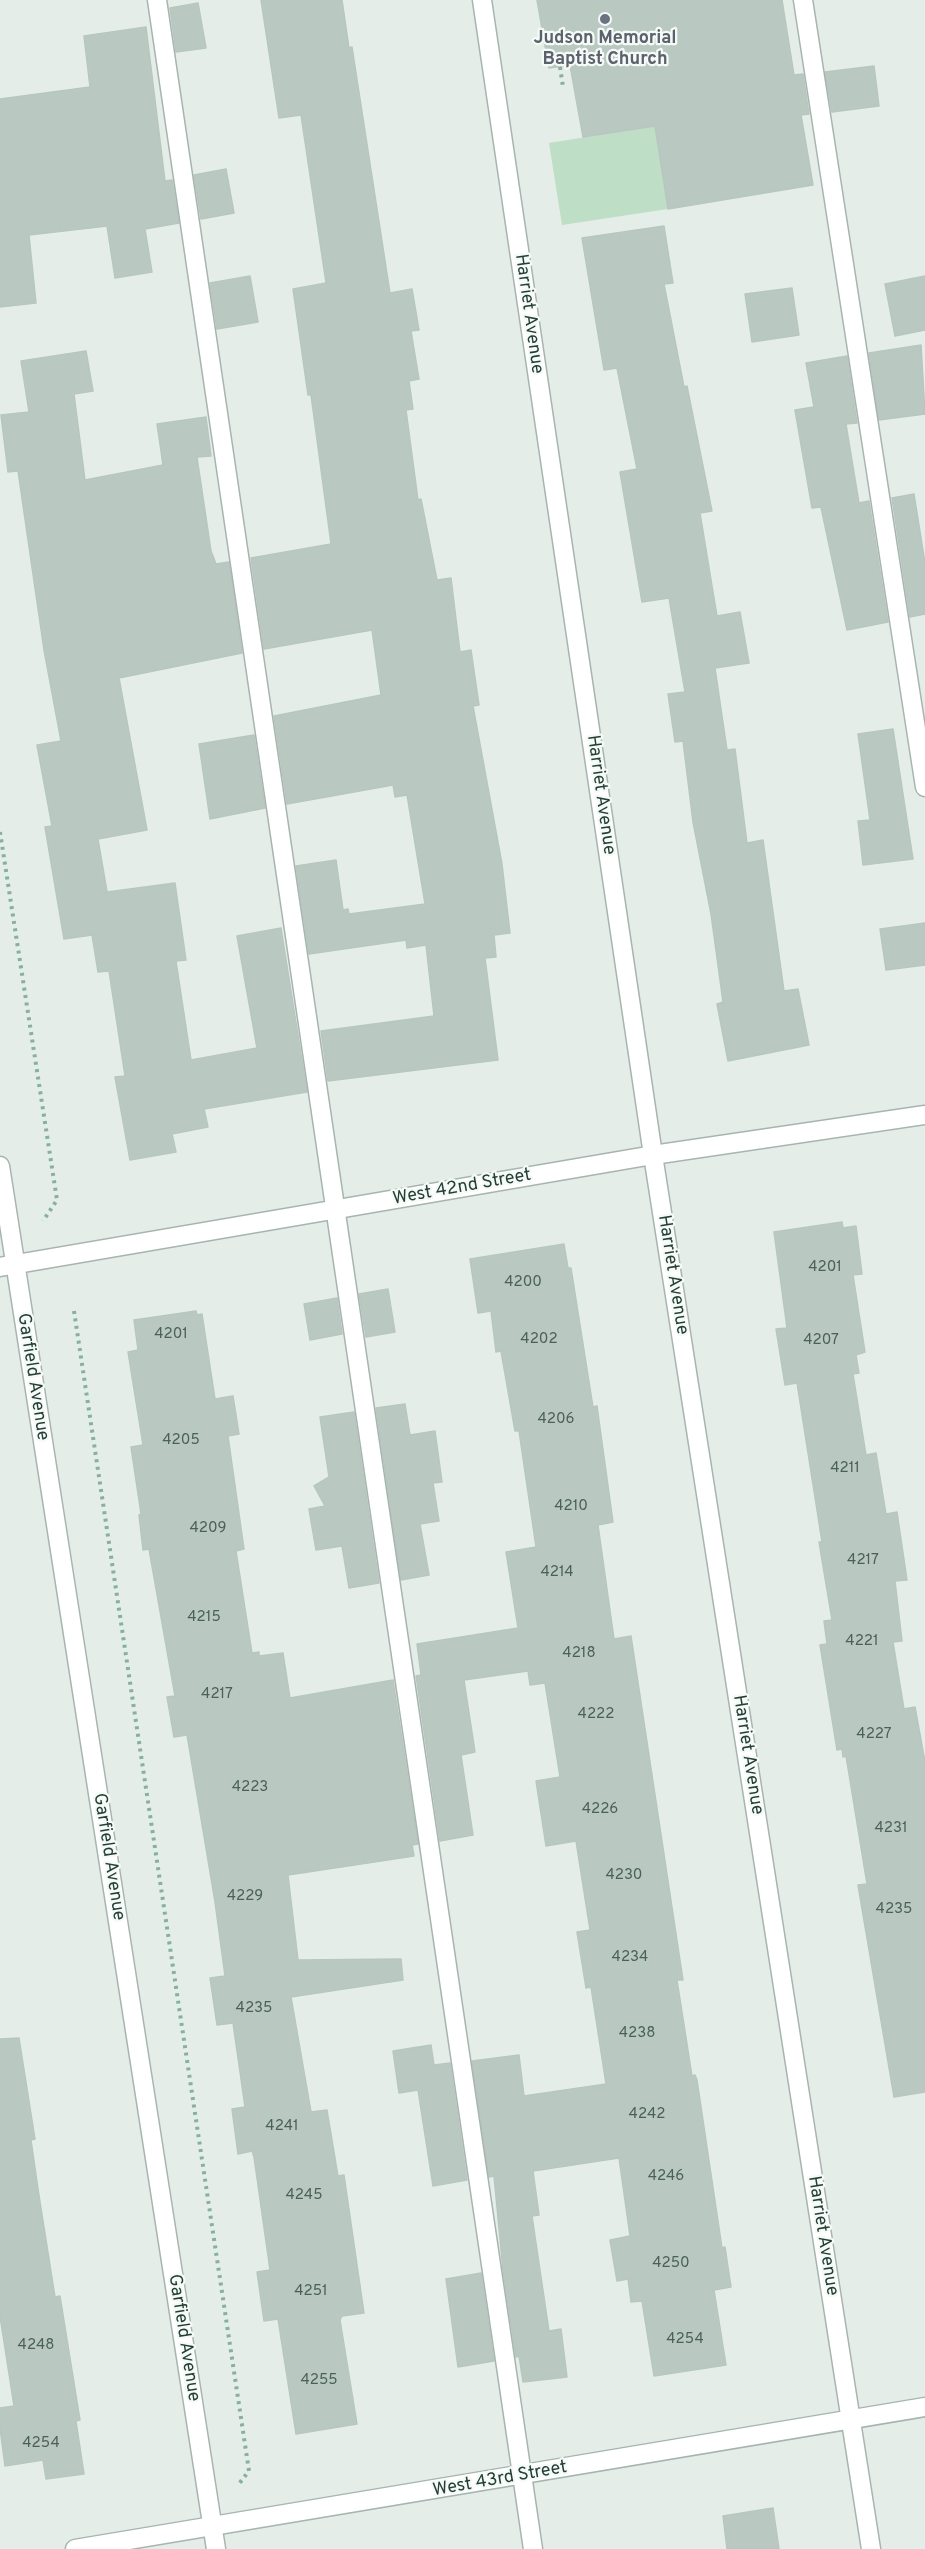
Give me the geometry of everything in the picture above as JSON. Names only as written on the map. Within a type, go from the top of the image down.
[{"type":"street","points":[[158,0],[533,2549]]},
{"type":"street","name":"Harriet Avenue","points":[[482,0],[653,1155],[871,2549]]},
{"type":"street","points":[[803,0],[925,787]]},
{"type":"street","name":"West 42nd Street","points":[[7,1266],[653,1155],[925,1115]]},
{"type":"street","name":"Garfield Avenue","points":[[0,1166],[7,1266],[216,2549]]},
{"type":"street","name":"West 43rd Street","points":[[75,2549],[213,2528],[925,2408]]},
{"type":"path","points":[[560,67],[563,87]]},
{"type":"path","points":[[0,832],[57,1200],[43,1221]]},
{"type":"path","points":[[74,1311],[249,2471],[237,2485]]},
{"type":"green space","points":[[655,126],[668,209],[562,225],[549,143]]},
{"type":"building","points":[[261,0],[342,0],[349,48],[352,47],[390,293],[412,289],[419,330],[411,331],[419,379],[409,381],[413,409],[406,410],[418,500],[421,499],[437,580],[451,578],[460,652],[471,650],[479,705],[473,706],[502,864],[510,933],[494,935],[496,957],[485,958],[498,1060],[328,1081],[321,1031],[434,1016],[426,945],[407,948],[406,940],[309,954],[296,866],[336,860],[343,910],[348,909],[349,914],[425,904],[407,795],[395,797],[393,785],[287,804],[274,716],[381,695],[372,630],[264,649],[251,558],[331,544],[311,395],[308,395],[293,289],[326,283],[301,115],[279,118]]},
{"type":"building","points":[[537,0],[782,0],[794,75],[803,74],[809,114],[801,115],[813,185],[668,209],[655,126],[583,137],[570,65],[549,68]]},
{"type":"building","points":[[198,3],[206,48],[176,52],[170,8]]},
{"type":"building","points":[[146,27],[165,181],[172,180],[179,223],[145,229],[152,272],[115,278],[107,226],[29,235],[36,303],[0,307],[0,99],[90,87],[84,36]]},
{"type":"building","points":[[874,66],[879,106],[832,112],[825,72]]},
{"type":"building","points":[[226,169],[234,213],[201,219],[194,175]]},
{"type":"building","points":[[664,226],[673,283],[664,284],[712,511],[700,513],[717,616],[740,612],[749,663],[715,668],[727,750],[735,749],[747,843],[763,840],[784,991],[798,989],[809,1045],[728,1061],[717,1004],[723,1002],[711,914],[693,822],[683,741],[675,742],[668,694],[685,692],[669,598],[642,602],[620,472],[637,469],[617,368],[604,370],[582,238]]},
{"type":"building","points":[[250,276],[258,322],[217,329],[210,283]]},
{"type":"building","points":[[925,276],[925,330],[895,336],[885,284]]},
{"type":"building","points":[[792,288],[799,335],[752,342],[745,294]]},
{"type":"building","points":[[921,345],[925,414],[879,420],[869,353]]},
{"type":"building","points":[[86,351],[93,391],[74,394],[85,480],[163,465],[157,424],[206,417],[211,456],[197,457],[211,551],[216,564],[229,562],[242,653],[119,678],[147,830],[98,839],[107,892],[175,883],[186,960],[176,961],[191,1060],[257,1048],[237,936],[281,928],[307,1092],[204,1109],[208,1127],[172,1134],[176,1152],[130,1160],[115,1077],[125,1076],[109,971],[98,972],[92,935],[64,939],[45,827],[52,826],[37,745],[61,741],[44,650],[18,471],[8,472],[1,415],[29,412],[21,361]]},
{"type":"building","points":[[847,356],[857,423],[846,424],[859,503],[869,501],[888,622],[847,630],[821,507],[812,508],[795,410],[814,407],[806,363]]},
{"type":"building","points":[[914,494],[925,563],[925,614],[910,617],[892,498]]},
{"type":"building","points":[[893,729],[913,859],[863,865],[858,821],[870,820],[858,734]]},
{"type":"building","points":[[254,735],[265,808],[210,819],[199,744]]},
{"type":"building","points":[[925,923],[925,965],[886,970],[880,929]]},
{"type":"building","points":[[842,1222],[843,1228],[856,1226],[862,1274],[853,1275],[865,1352],[856,1355],[859,1373],[853,1374],[866,1455],[876,1453],[886,1514],[897,1512],[907,1580],[895,1581],[902,1641],[893,1642],[904,1709],[915,1707],[925,1762],[925,2092],[894,2097],[858,1885],[867,1884],[846,1756],[843,1757],[842,1749],[837,1750],[820,1645],[827,1644],[824,1621],[832,1620],[819,1542],[822,1542],[797,1383],[785,1385],[776,1329],[787,1328],[774,1232]]},
{"type":"building","points":[[564,1244],[568,1268],[571,1268],[593,1407],[597,1406],[613,1522],[598,1525],[614,1639],[631,1636],[683,1980],[677,1980],[692,2076],[695,2075],[697,2080],[722,2248],[725,2247],[731,2287],[714,2290],[726,2365],[654,2376],[642,2301],[631,2302],[628,2279],[617,2281],[610,2240],[630,2236],[619,2158],[533,2171],[539,2215],[532,2216],[549,2331],[561,2329],[567,2377],[523,2382],[519,2356],[516,2357],[503,2270],[494,2176],[489,2177],[472,2061],[519,2055],[524,2096],[606,2084],[591,1987],[586,1988],[577,1932],[590,1930],[576,1841],[546,1846],[536,1781],[560,1777],[545,1683],[530,1685],[528,1671],[464,1680],[475,1752],[461,1755],[473,1835],[440,1841],[416,1676],[421,1675],[417,1644],[518,1628],[506,1552],[536,1547],[519,1431],[515,1431],[501,1351],[496,1352],[491,1311],[478,1313],[470,1259]]},
{"type":"building","points":[[388,1289],[395,1332],[366,1337],[359,1294]]},
{"type":"building","points":[[337,1298],[342,1334],[310,1340],[304,1304]]},
{"type":"building","points":[[196,1311],[197,1315],[202,1314],[215,1399],[233,1396],[239,1434],[228,1436],[244,1549],[236,1551],[252,1653],[259,1652],[259,1656],[283,1653],[290,1698],[393,1680],[418,1844],[412,1845],[414,1856],[288,1875],[298,1960],[401,1959],[403,1980],[291,1997],[311,2112],[327,2110],[338,2176],[344,2175],[364,2313],[342,2316],[340,2320],[357,2424],[296,2434],[278,2319],[264,2321],[257,2272],[270,2270],[254,2157],[252,2151],[238,2154],[232,2109],[245,2107],[233,2023],[217,2025],[210,1978],[225,1976],[215,1902],[187,1735],[174,1737],[167,1697],[175,1696],[149,1549],[143,1550],[139,1515],[141,1514],[131,1447],[143,1445],[128,1352],[138,1350],[134,1320]]},
{"type":"building","points":[[405,1404],[410,1435],[435,1431],[442,1482],[433,1483],[439,1521],[420,1524],[429,1575],[401,1580],[376,1408]]},
{"type":"building","points":[[354,1412],[379,1583],[349,1588],[342,1546],[316,1550],[309,1509],[325,1506],[314,1486],[329,1477],[320,1417]]},
{"type":"building","points":[[19,2038],[35,2139],[31,2140],[55,2297],[60,2296],[80,2420],[76,2421],[84,2474],[46,2479],[43,2460],[5,2466],[0,2428],[0,2408],[14,2406],[0,2316],[0,2039]]},
{"type":"building","points":[[431,2045],[434,2065],[450,2063],[467,2180],[433,2186],[418,2090],[399,2093],[393,2051]]},
{"type":"building","points":[[481,2273],[494,2361],[458,2367],[446,2279]]},
{"type":"building","points":[[773,2508],[779,2549],[727,2549],[723,2516]]},
{"type":"place","name":"Judson Memorial Baptist Church","points":[[605,19]]}]
